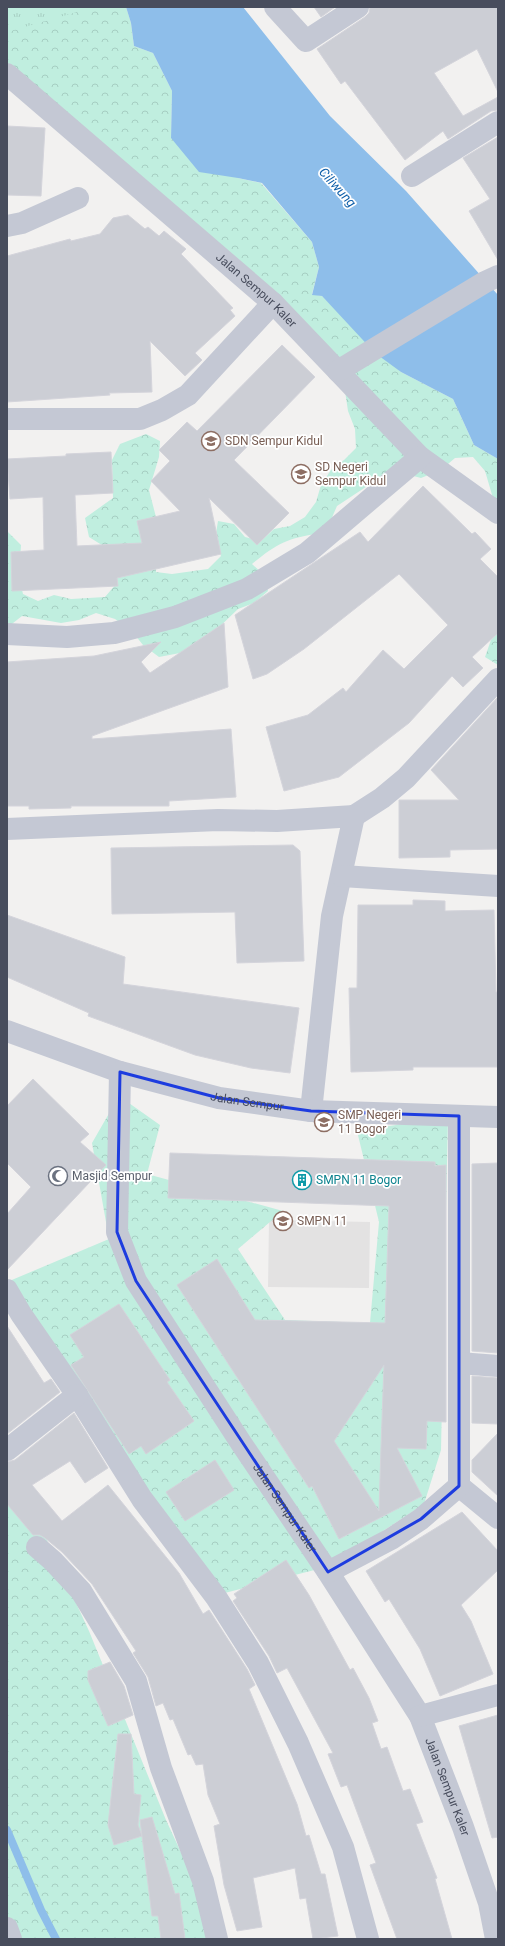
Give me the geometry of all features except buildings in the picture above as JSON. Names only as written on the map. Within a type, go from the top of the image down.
[{"type":"street","points":[[275,7],[306,41],[358,7]]},
{"type":"street","name":"Jalan Sempur Kaler","points":[[7,74],[273,303],[344,368],[420,457],[498,512]]},
{"type":"street","points":[[412,176],[498,122]]},
{"type":"street","points":[[7,226],[22,223],[78,198]]},
{"type":"street","points":[[344,368],[492,279]]},
{"type":"street","points":[[7,419],[140,419],[162,410],[188,395],[273,303]]},
{"type":"street","points":[[7,634],[67,637],[114,633],[175,617],[247,589],[307,553],[420,457]]},
{"type":"street","points":[[7,829],[218,820],[277,821],[354,816],[382,798],[406,778],[498,679]]},
{"type":"street","points":[[311,1111],[332,916],[354,816]]},
{"type":"street","points":[[342,876],[498,886]]},
{"type":"street","name":"Jalan Sempur","points":[[7,1031],[120,1072],[219,1098],[311,1111],[498,1117]]},
{"type":"street","name":"Jalan Sempur Kaler","points":[[120,1072],[117,1232],[136,1281],[241,1443],[328,1572],[420,1716],[462,1827],[494,1902],[496,1939]]},
{"type":"street","points":[[328,1572],[391,1539],[421,1519],[459,1486],[460,1116]]},
{"type":"street","points":[[7,1290],[21,1314],[77,1395],[142,1499],[216,1597],[258,1663],[298,1744],[343,1847],[368,1939]]},
{"type":"street","points":[[459,1362],[498,1366]]},
{"type":"street","points":[[7,1450],[77,1395]]},
{"type":"street","points":[[459,1486],[498,1518]]},
{"type":"street","points":[[37,1547],[53,1561],[81,1591],[136,1682],[161,1768],[203,1881],[217,1939]]},
{"type":"street","points":[[420,1716],[498,1696]]},
{"type":"street","points":[[7,1928],[11,1939]]},
{"type":"highlighted area","points":[[120,1072],[219,1098],[311,1111],[459,1116],[459,1486],[421,1519],[328,1572],[136,1281],[117,1232]]},
{"type":"shaded area","points":[[269,1220],[370,1222],[369,1288],[268,1287]]},
{"type":"green space","points":[[7,7],[126,7],[131,23],[134,46],[153,53],[172,91],[171,138],[238,178],[261,183],[312,242],[319,267],[312,294],[322,296],[401,372],[453,399],[474,445],[498,459],[498,515],[485,471],[473,457],[455,458],[441,470],[421,478],[402,473],[384,475],[337,506],[330,522],[318,534],[299,537],[283,543],[252,564],[264,575],[268,591],[254,603],[238,609],[211,635],[180,653],[159,657],[143,645],[131,630],[115,619],[96,613],[79,620],[61,623],[22,616],[8,627],[7,634],[7,531],[21,545],[19,578],[23,594],[38,601],[54,595],[71,599],[105,597],[116,584],[105,547],[89,537],[85,518],[113,498],[112,460],[120,444],[146,434],[160,441],[159,457],[149,490],[157,521],[154,539],[156,572],[172,574],[208,569],[221,556],[215,539],[218,521],[234,524],[245,537],[261,541],[274,529],[290,526],[305,517],[316,502],[321,485],[331,470],[356,448],[355,429],[348,411],[345,391],[338,371],[7,73]]},
{"type":"green space","points":[[7,7],[91,7],[91,8],[7,32]]},
{"type":"green space","points":[[498,633],[498,665],[485,657],[491,640]]},
{"type":"green space","points":[[119,1096],[160,1125],[147,1174],[283,1211],[238,1249],[285,1320],[370,1323],[379,1222],[357,1131],[448,1117],[441,1450],[424,1504],[330,1566],[209,1597],[7,1282],[109,1239],[92,1143]]},
{"type":"green space","points":[[7,1478],[33,1510],[89,1631],[166,1820],[221,1939],[7,1939]]},
{"type":"water","name":"Ciliwung","points":[[126,7],[243,7],[330,116],[406,191],[498,295],[498,459],[474,445],[453,399],[401,372],[375,353],[322,296],[312,295],[319,267],[312,242],[262,183],[199,172],[171,138],[172,91],[153,53],[134,46],[131,23]]},
{"type":"waterway","points":[[7,1830],[41,1910],[56,1939]]},
{"type":"place","name":"SDN Sempur Kidul","points":[[211,441]]},
{"type":"place","name":"SD Negeri Sempur Kidul","points":[[301,474]]},
{"type":"place","name":"SMP Negeri 11 Bogor","points":[[324,1122]]},
{"type":"place","name":"Masjid Sempur","points":[[58,1176]]},
{"type":"place","name":"SMPN 11 Bogor","points":[[302,1180]]},
{"type":"place","name":"SMPN 11","points":[[283,1221]]}]
